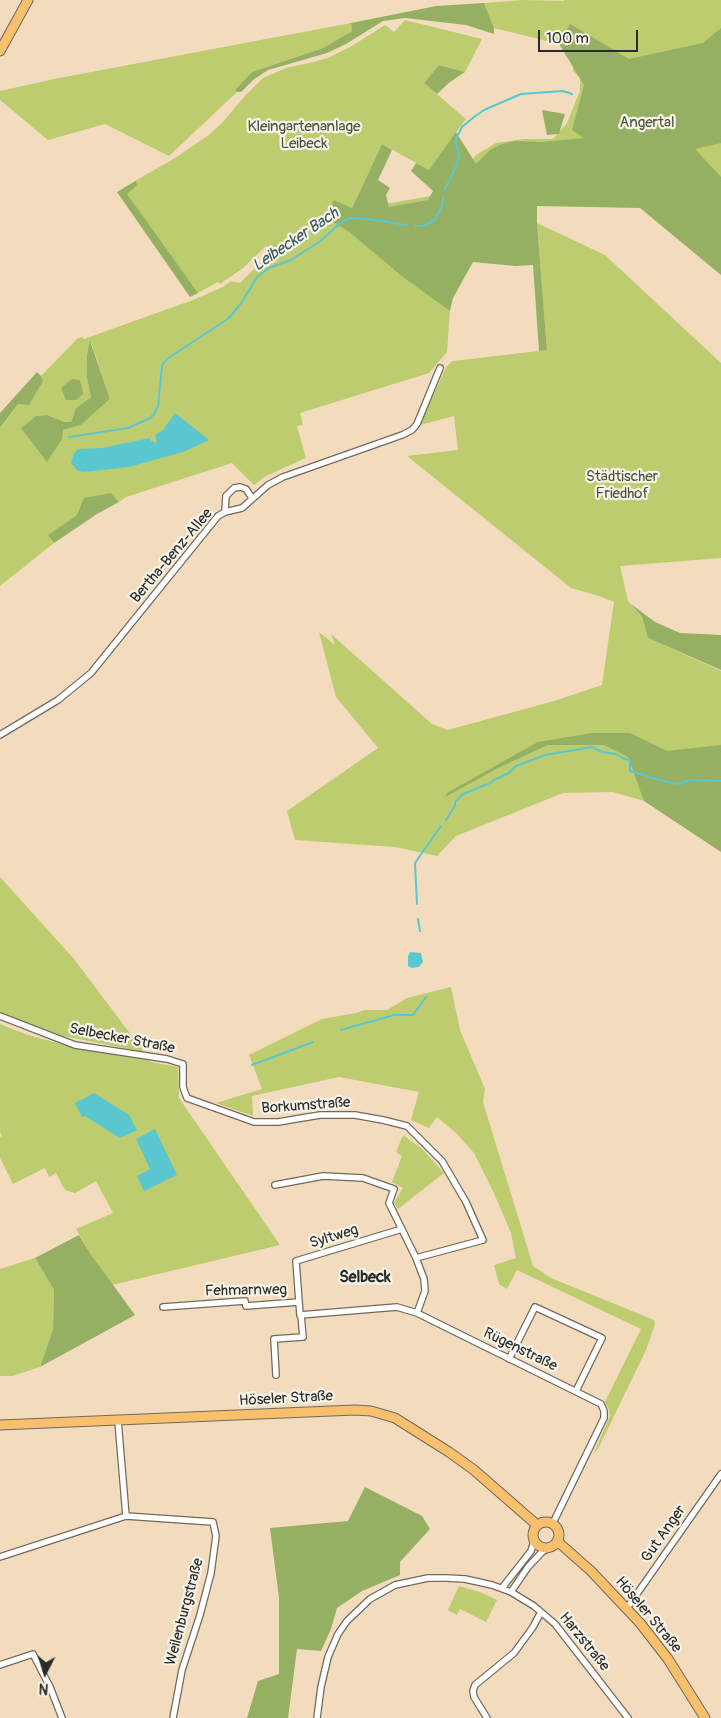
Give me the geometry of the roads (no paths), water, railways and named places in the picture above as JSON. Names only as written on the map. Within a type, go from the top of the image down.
[{"type":"main road","points":[[0,52],[28,0]]},
{"type":"main road","name":"Höseler Straße","points":[[0,1425],[355,1410],[371,1411],[395,1418],[434,1441],[474,1470],[537,1525]]},
{"type":"main road","points":[[545,1521],[553,1523],[559,1532],[557,1541],[550,1547],[542,1548],[534,1541],[533,1530],[537,1525],[545,1521]]},
{"type":"main road","name":"Höseler Straße","points":[[557,1541],[592,1571],[627,1608],[668,1659],[705,1718]]},
{"type":"street","name":"Bertha-Benz-Allee","points":[[0,734],[58,700],[91,673],[218,516],[225,512],[242,508],[268,485],[283,477],[409,432],[417,424],[440,368]]},
{"type":"street","points":[[225,512],[226,496],[234,488],[246,489],[252,498]]},
{"type":"street","name":"Selbecker Straße","points":[[0,1016],[75,1045],[167,1059],[183,1064]]},
{"type":"street","name":"Borkumstraße","points":[[183,1064],[183,1087],[187,1098],[254,1122],[278,1122],[320,1115],[355,1115],[407,1126],[442,1161],[466,1202],[483,1240],[416,1258]]},
{"type":"street","points":[[275,1185],[322,1176],[363,1178],[394,1189],[389,1203],[416,1258],[424,1279],[425,1291],[417,1313]]},
{"type":"street","name":"Syltweg","points":[[276,1375],[274,1339],[303,1337],[296,1261],[402,1230]]},
{"type":"street","name":"Fehmarnweg","points":[[163,1307],[245,1301],[246,1306],[299,1302]]},
{"type":"street","name":"Rügenstraße","points":[[301,1315],[397,1307],[417,1313],[600,1404],[604,1410],[604,1418],[553,1523]]},
{"type":"street","points":[[510,1359],[536,1307],[594,1334],[602,1338],[576,1391]]},
{"type":"street","points":[[118,1421],[126,1516]]},
{"type":"street","name":"Gut Anger","points":[[627,1608],[721,1474]]},
{"type":"street","name":"Weilenburgstraße","points":[[0,1557],[126,1516],[213,1522],[216,1536],[211,1573],[182,1670],[173,1718]]},
{"type":"street","points":[[506,1590],[531,1551],[534,1541]]},
{"type":"street","points":[[506,1590],[542,1552],[550,1547]]},
{"type":"street","name":"Harzstraße","points":[[317,1718],[321,1687],[328,1657],[338,1634],[347,1621],[370,1599],[395,1585],[428,1578],[464,1579],[506,1590],[526,1600],[555,1624],[628,1718]]},
{"type":"street","points":[[487,1718],[474,1697],[475,1685],[514,1653],[533,1627],[541,1612]]},
{"type":"street","points":[[0,1665],[33,1654],[50,1687],[62,1718]]},
{"type":"water","points":[[175,413],[209,440],[183,452],[129,467],[84,472],[78,471],[71,463],[74,453],[78,449],[102,448],[150,438],[151,441],[156,443],[155,435],[163,430]]},
{"type":"water","points":[[410,952],[421,953],[423,962],[419,967],[412,968],[408,966]]},
{"type":"water","points":[[94,1093],[129,1115],[137,1130],[120,1138],[85,1116],[82,1117],[75,1103]]},
{"type":"water","points":[[155,1129],[177,1175],[144,1191],[137,1176],[150,1169],[136,1139]]},
{"type":"waterway","name":"Leibecker Bach","points":[[445,189],[457,165],[459,154],[455,141],[462,127],[474,117],[484,110],[521,94],[563,91],[572,94]]},
{"type":"waterway","name":"Leibecker Bach","points":[[415,226],[423,226],[435,220],[442,206],[443,198]]},
{"type":"waterway","name":"Leibecker Bach","points":[[69,437],[128,428],[150,418],[158,406],[162,366],[167,359],[229,318],[242,302],[257,277],[269,268],[291,260],[319,242],[342,222],[350,218],[406,225]]},
{"type":"waterway","points":[[446,820],[455,806],[455,802],[463,794],[509,773],[516,766],[545,755],[592,747],[630,760],[630,771],[670,783],[680,784],[689,780],[721,781]]},
{"type":"waterway","points":[[417,904],[415,863],[441,826]]},
{"type":"waterway","points":[[418,919],[420,931]]},
{"type":"waterway","points":[[341,1030],[394,1015],[413,1015],[426,997]]},
{"type":"waterway","points":[[252,1065],[313,1042]]},
{"type":"district","name":"Selbeck","points":[[365,1278]]},
{"type":"park label","name":"Angertal","points":[[647,123]]},
{"type":"park label","name":"Kleingartenanlage Leibeck","points":[[304,136]]},
{"type":"park label","name":"Städtischer Friedhof","points":[[622,486]]}]
